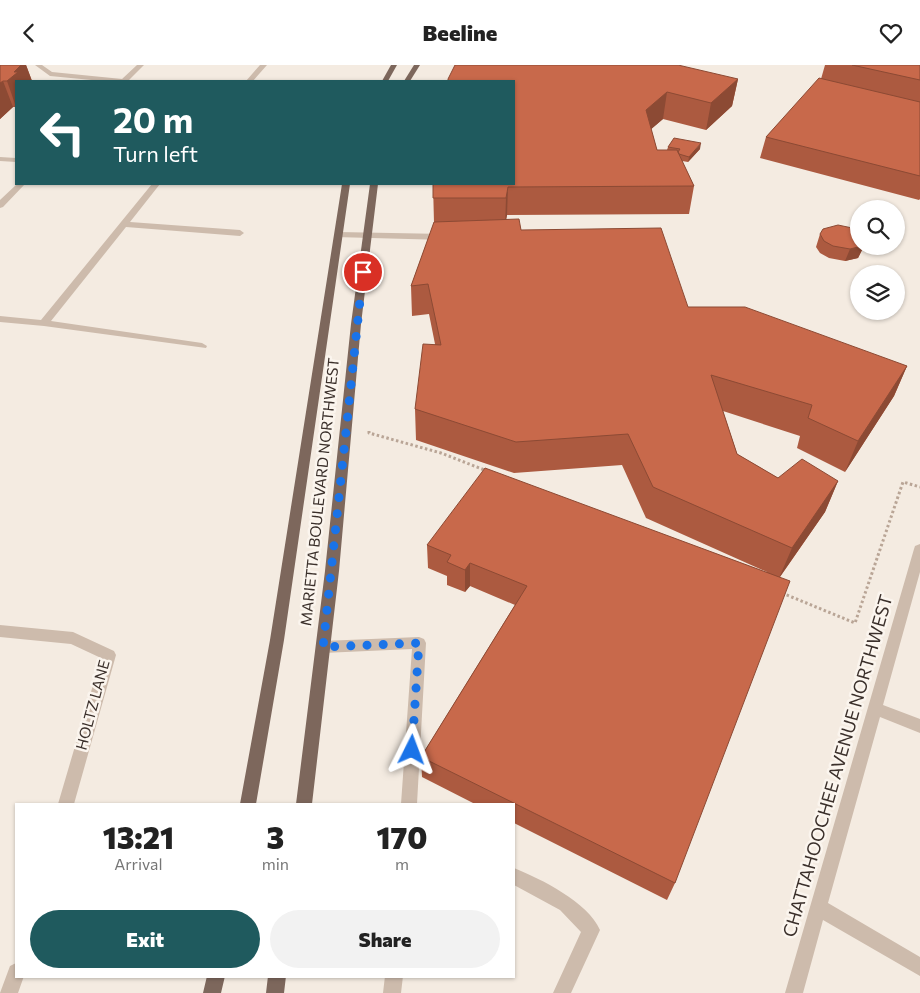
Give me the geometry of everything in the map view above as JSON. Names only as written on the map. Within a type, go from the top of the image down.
[{"type":"main road","points":[[386,80],[394,65]]},
{"type":"main road","points":[[409,80],[417,65]]},
{"type":"main road","points":[[248,803],[278,640],[346,185]]},
{"type":"main road","name":"MARIETTA BOULEVARD NORTHWEST","points":[[304,803],[323,647],[356,324],[374,185]]},
{"type":"main road","points":[[212,993],[216,978]]},
{"type":"main road","points":[[275,993],[277,978]]},
{"type":"street","points":[[38,65],[50,74],[112,80]]},
{"type":"street","points":[[123,80],[141,65]]},
{"type":"street","points":[[249,80],[264,65]]},
{"type":"street","points":[[0,159],[15,161]]},
{"type":"street","points":[[0,204],[20,185]]},
{"type":"street","points":[[44,323],[155,185]]},
{"type":"street","points":[[124,224],[240,233]]},
{"type":"street","points":[[338,235],[454,237]]},
{"type":"street","points":[[0,319],[44,323],[202,346]]},
{"type":"street","name":"CHATTAHOOCHEE AVENUE NORTHWEST","points":[[794,993],[875,708],[915,584],[920,549]]},
{"type":"street","name":"HOLTZ LANE","points":[[0,631],[73,638],[109,655],[66,803]]},
{"type":"street","points":[[323,647],[419,643],[409,803]]},
{"type":"street","points":[[875,708],[920,725]]},
{"type":"street","points":[[515,877],[566,903],[591,930],[562,993]]},
{"type":"street","points":[[818,907],[920,967]]},
{"type":"street","points":[[9,993],[15,976]]},
{"type":"street","points":[[392,993],[394,978]]},
{"type":"path","points":[[369,433],[441,453],[487,471]]},
{"type":"path","points":[[782,592],[855,623],[903,482],[920,487]]},
{"type":"building","points":[[0,65],[21,65],[14,72],[18,72],[7,81],[0,83]]},
{"type":"building","points":[[455,65],[678,65],[738,79],[711,103],[667,92],[646,110],[657,150],[677,150],[694,186],[508,187],[506,198],[433,198],[433,185],[515,185],[515,80],[448,79]]},
{"type":"building","points":[[852,65],[920,65],[920,80]]},
{"type":"building","points":[[819,78],[920,102],[920,176],[766,137]]},
{"type":"building","points":[[674,138],[701,143],[689,157],[679,154],[680,149],[668,147]]},
{"type":"building","points":[[519,219],[521,230],[661,228],[688,307],[745,307],[907,366],[858,441],[808,418],[812,405],[711,375],[737,454],[778,478],[802,459],[838,481],[792,548],[653,487],[628,434],[516,442],[415,409],[423,344],[441,345],[428,284],[411,286],[434,222]]},
{"type":"building","points":[[838,225],[850,228],[850,249],[833,246],[824,241],[820,234],[823,229]]},
{"type":"building","points":[[485,468],[790,581],[675,883],[421,757],[527,586],[470,563],[465,570],[447,562],[451,555],[427,545]]},
{"type":"route","points":[[363,272],[323,647],[419,643],[412,750]]}]
